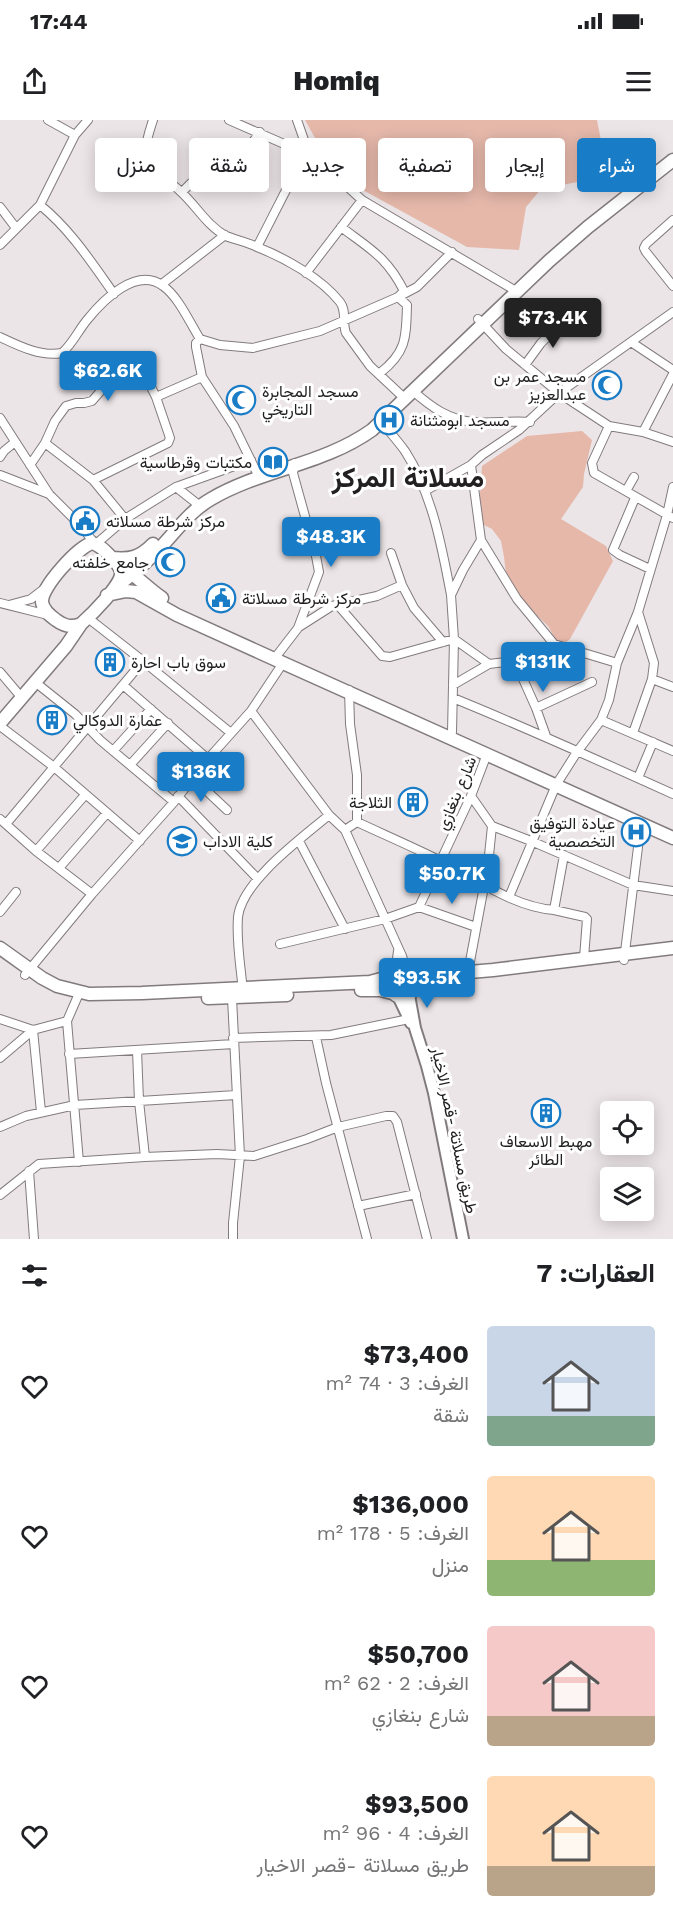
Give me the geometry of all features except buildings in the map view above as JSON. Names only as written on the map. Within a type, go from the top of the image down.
[{"type":"main road","points":[[115,561],[131,559],[142,554],[214,490],[257,473],[328,455],[353,444],[583,222],[673,150]]},
{"type":"main road","points":[[513,289],[673,160]]},
{"type":"main road","points":[[0,724],[85,621],[112,591],[159,549],[197,504],[295,463]]},
{"type":"main road","points":[[66,646],[67,633],[64,626],[51,616],[42,604],[45,589],[81,549],[89,543],[95,544],[134,573],[146,586],[176,606],[234,637],[487,754],[673,831]]},
{"type":"main road","points":[[112,591],[122,575],[115,561]]},
{"type":"main road","points":[[112,591],[136,592],[177,615],[234,637]]},
{"type":"main road","points":[[64,626],[76,626],[85,621]]},
{"type":"main road","points":[[349,690],[452,732],[673,838]]},
{"type":"main road","points":[[0,948],[27,972],[57,986],[89,994],[239,995]]},
{"type":"main road","points":[[0,956],[55,992],[100,1001],[373,990],[468,972],[493,972],[669,952]]},
{"type":"main road","points":[[402,984],[435,982],[584,958],[624,957]]},
{"type":"main road","name":"طريق مسلاتة -قصر الاخيار","points":[[402,984],[434,1094],[463,1239]]},
{"type":"street","points":[[48,120],[75,135]]},
{"type":"street","points":[[0,245],[40,205],[75,135],[88,120]]},
{"type":"street","points":[[153,120],[145,155],[147,161],[225,235],[293,264],[341,303],[344,309],[346,333],[370,366],[407,393],[448,416],[474,422],[515,420],[530,422]]},
{"type":"street","points":[[229,120],[281,142]]},
{"type":"street","points":[[297,120],[303,138]]},
{"type":"street","points":[[182,192],[191,183],[236,166],[260,132]]},
{"type":"street","points":[[257,247],[285,192]]},
{"type":"street","points":[[353,192],[362,200],[513,289]]},
{"type":"street","points":[[306,273],[362,200]]},
{"type":"street","points":[[40,205],[53,215],[114,294]]},
{"type":"street","points":[[0,207],[16,228]]},
{"type":"street","points":[[673,220],[644,248],[673,286]]},
{"type":"street","points":[[341,227],[386,262],[404,291],[398,297]]},
{"type":"street","points":[[162,284],[225,235]]},
{"type":"street","points":[[0,337],[33,351],[63,353],[89,318],[114,294],[130,282],[141,279],[162,284],[174,297],[200,339],[220,345],[253,348],[320,331],[398,297],[417,286],[452,252]]},
{"type":"street","points":[[380,373],[394,362],[405,339],[407,305],[398,297]]},
{"type":"street","points":[[425,491],[471,465],[530,422],[559,393],[673,312]]},
{"type":"street","points":[[525,365],[541,343],[564,321]]},
{"type":"street","points":[[481,322],[506,349],[559,393],[609,426],[643,432],[673,442]]},
{"type":"street","points":[[200,339],[196,347],[202,377],[234,426],[257,473]]},
{"type":"street","points":[[631,342],[673,372],[643,432]]},
{"type":"street","points":[[30,465],[66,406],[92,401],[111,379],[121,374],[143,371],[156,397],[170,438],[168,443],[93,480]]},
{"type":"street","points":[[156,397],[202,377]]},
{"type":"street","points":[[0,418],[49,494],[81,526],[95,544],[126,519],[176,487],[251,460]]},
{"type":"street","points":[[380,420],[405,452],[425,491],[445,566],[451,595],[454,639],[452,732]]},
{"type":"street","points":[[609,426],[592,463],[592,470],[596,475],[670,516]]},
{"type":"street","points":[[0,457],[15,442]]},
{"type":"street","points":[[45,443],[93,480],[126,519]]},
{"type":"street","points":[[27,972],[251,711],[298,628],[319,572],[294,478],[295,463]]},
{"type":"street","points":[[471,465],[481,540],[511,591],[554,645],[617,663]]},
{"type":"street","points":[[0,475],[49,494]]},
{"type":"street","points":[[626,491],[634,477]]},
{"type":"street","points":[[176,487],[197,504]]},
{"type":"street","points":[[509,897],[557,782],[602,720],[617,663],[638,612],[650,569],[670,516],[673,487]]},
{"type":"street","points":[[635,498],[613,550],[650,569]]},
{"type":"street","points":[[451,595],[481,540]]},
{"type":"street","points":[[391,553],[402,585],[414,608],[443,642]]},
{"type":"street","points":[[298,628],[337,604],[377,596],[402,585]]},
{"type":"street","points":[[4,604],[31,598],[45,589]]},
{"type":"street","points":[[4,604],[51,616]]},
{"type":"street","points":[[337,604],[382,656],[390,657],[454,639]]},
{"type":"street","points":[[633,733],[652,679],[654,658],[638,612]]},
{"type":"street","points":[[85,621],[143,661],[231,733]]},
{"type":"street","points":[[454,639],[489,664]]},
{"type":"street","points":[[453,685],[489,664],[515,661],[554,645]]},
{"type":"street","points":[[92,894],[3,822],[54,767],[143,661]]},
{"type":"street","points":[[515,661],[546,736]]},
{"type":"street","points":[[0,672],[22,698]]},
{"type":"street","points":[[652,679],[673,687]]},
{"type":"street","points":[[35,682],[75,714],[113,751],[176,799],[258,879]]},
{"type":"street","points":[[536,708],[592,682]]},
{"type":"street","points":[[123,685],[208,759]]},
{"type":"street","points":[[349,690],[350,724],[357,775],[357,822]]},
{"type":"street","points":[[453,698],[546,736],[673,794]]},
{"type":"street","points":[[113,751],[151,709]]},
{"type":"street","points":[[251,711],[329,815],[345,830],[402,956],[402,984]]},
{"type":"street","points":[[602,720],[673,751]]},
{"type":"street","points":[[130,765],[168,723]]},
{"type":"street","points":[[0,724],[140,841]]},
{"type":"street","points":[[638,778],[653,742]]},
{"type":"street","name":"شارع بنغازي","points":[[419,907],[471,796],[487,754]]},
{"type":"street","points":[[193,778],[227,810]]},
{"type":"street","points":[[36,851],[85,795]]},
{"type":"street","points":[[471,796],[492,826],[633,885],[673,891]]},
{"type":"street","points":[[59,868],[107,813]]},
{"type":"street","points":[[233,1239],[232,1223],[240,1156],[233,1041],[239,995],[238,918],[240,905],[246,893],[258,879],[329,815]]},
{"type":"street","points":[[345,830],[357,822]]},
{"type":"street","points":[[357,822],[441,861],[527,906],[585,917],[587,926],[584,958]]},
{"type":"street","points":[[624,957],[641,823]]},
{"type":"street","points":[[468,972],[492,826]]},
{"type":"street","points":[[299,841],[345,929]]},
{"type":"street","points":[[554,910],[564,855]]},
{"type":"street","points":[[0,912],[16,892]]},
{"type":"street","points":[[280,944],[385,919],[419,907],[476,927]]},
{"type":"street","points":[[77,998],[68,1021],[79,1162]]},
{"type":"street","points":[[0,1019],[33,1030]]},
{"type":"street","points":[[0,1058],[33,1030],[68,1021]]},
{"type":"street","points":[[69,1054],[316,1037],[412,1024]]},
{"type":"street","points":[[33,1030],[41,1112]]},
{"type":"street","points":[[316,1037],[367,1239]]},
{"type":"street","points":[[138,1050],[139,1101],[145,1157]]},
{"type":"street","points":[[0,1127],[26,1116],[75,1106],[236,1095]]},
{"type":"street","points":[[0,1195],[39,1164],[217,1154],[254,1156],[338,1127],[393,1116],[397,1122],[428,1239]]},
{"type":"street","points":[[29,1171],[34,1239]]},
{"type":"street","points":[[358,1206],[416,1194]]},
{"type":"shaded area","points":[[305,120],[597,120],[601,138],[577,138],[577,182],[565,184],[565,138],[485,138],[485,192],[538,192],[526,207],[519,250],[467,247],[366,192],[366,138],[315,138]]},
{"type":"shaded area","points":[[582,431],[592,440],[583,487],[561,519],[606,546],[613,561],[570,639],[560,647],[548,626],[522,602],[506,574],[501,541],[492,529],[478,522],[482,466],[527,436]]},
{"type":"place","name":"مسجد عمر بن عبدالعزيز","points":[[607,385]]},
{"type":"place","name":"مسجد المجابرة التاريخي","points":[[241,400]]},
{"type":"place","name":"مسجد ابومثنانة","points":[[389,420]]},
{"type":"place","name":"مكتبات وقرطاسية","points":[[273,462]]},
{"type":"place","name":"مركز شرطة مسلاته","points":[[85,521]]},
{"type":"place","name":"جامع خلفته","points":[[170,562]]},
{"type":"place","name":"مركز شرطة مسلاتة","points":[[221,598]]},
{"type":"place","name":"سوق باب احارة","points":[[110,662]]},
{"type":"place","name":"عمارة الدوكالي","points":[[52,720]]},
{"type":"place","name":"الثلاجة","points":[[413,802]]},
{"type":"place","name":"عيادة التوفيق التخصصية","points":[[636,832]]},
{"type":"place","name":"كلية الاداب","points":[[182,841]]},
{"type":"place","name":"مهبط الاسعاف الطائر","points":[[546,1113]]},
{"type":"district","name":"مسلاتة المركز","points":[[408,477]]}]
